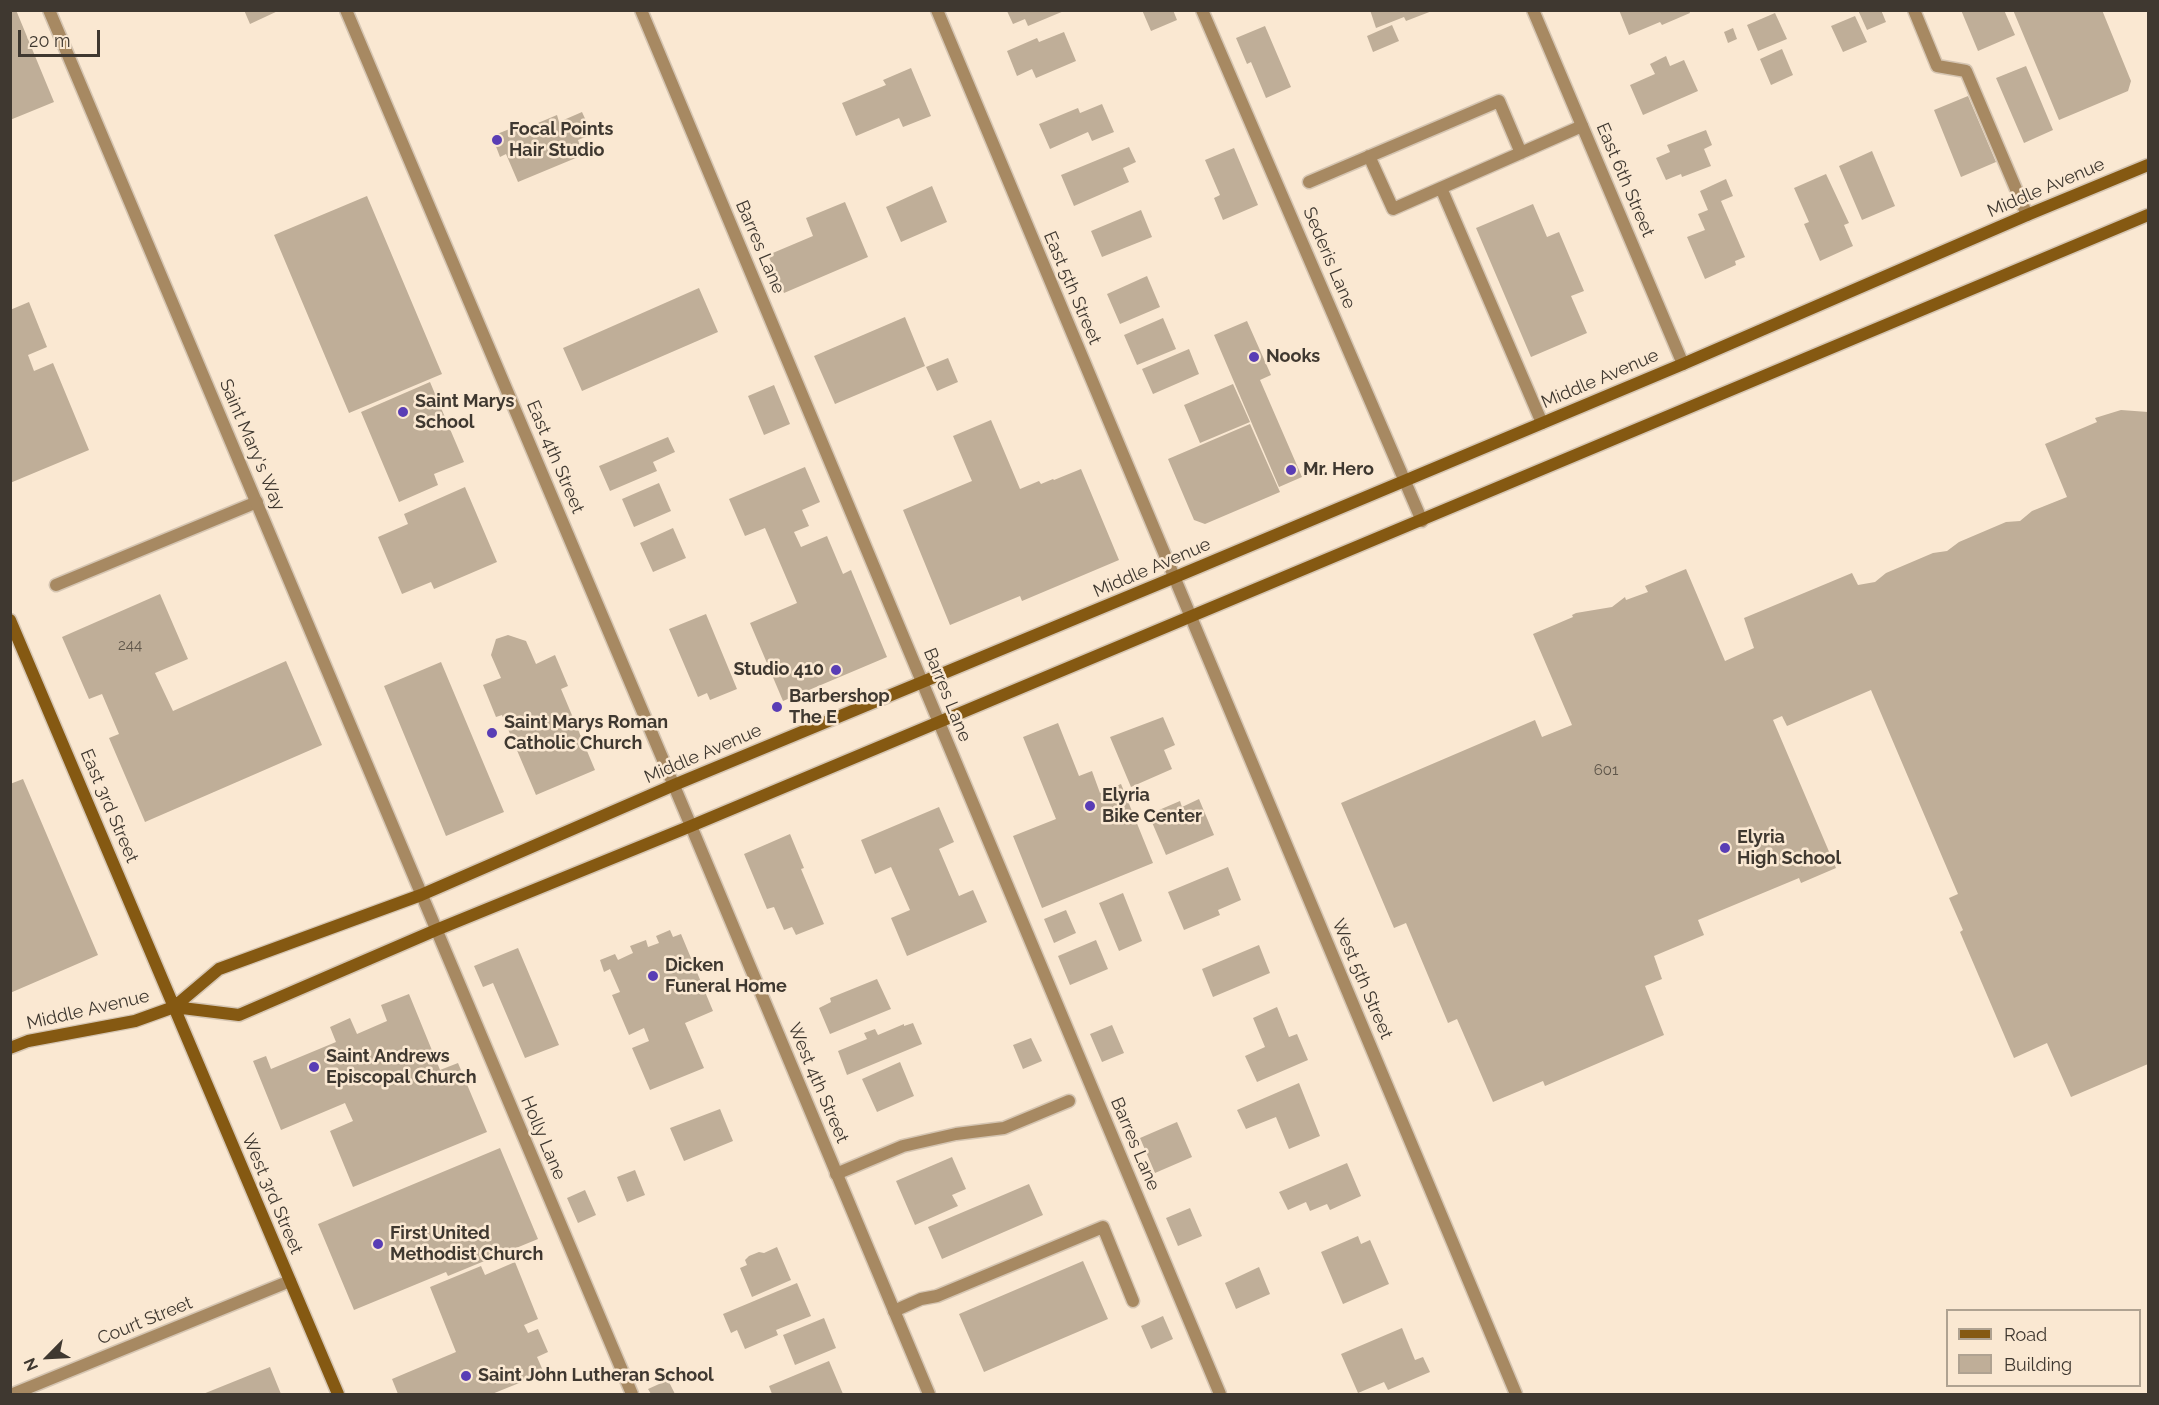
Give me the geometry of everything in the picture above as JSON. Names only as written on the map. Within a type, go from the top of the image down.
[{"type":"main road","name":"Middle Avenue","points":[[10,1048],[28,1041],[135,1020],[174,1007],[219,969],[421,895],[675,785],[1173,579],[2148,165]]},
{"type":"main road","name":"Middle Avenue","points":[[174,1007],[239,1015],[436,930],[939,723],[2148,215]]},
{"type":"main road","name":"East 3rd Street","points":[[10,620],[174,1007]]},
{"type":"main road","name":"West 3rd Street","points":[[174,1007],[338,1395]]},
{"type":"street","name":"Saint Mary's Way","points":[[50,10],[421,895]]},
{"type":"street","name":"East 4th Street","points":[[346,10],[675,785]]},
{"type":"street","name":"Barres Lane","points":[[640,10],[1220,1395]]},
{"type":"street","name":"East 5th Street","points":[[937,10],[1173,579]]},
{"type":"street","name":"Sederis Lane","points":[[1202,10],[1422,521]]},
{"type":"street","name":"East 6th Street","points":[[1533,10],[1683,364]]},
{"type":"street","points":[[1914,10],[1937,66],[1966,71],[2027,215]]},
{"type":"street","points":[[1309,182],[1499,100],[1521,153]]},
{"type":"street","points":[[1369,156],[1393,209],[1582,126]]},
{"type":"street","points":[[1441,188],[1542,423]]},
{"type":"street","points":[[56,585],[257,502]]},
{"type":"street","name":"West 5th Street","points":[[1173,579],[1516,1395]]},
{"type":"street","name":"West 4th Street","points":[[675,785],[929,1395]]},
{"type":"street","name":"Holly Lane","points":[[421,895],[632,1395]]},
{"type":"street","points":[[837,1174],[903,1146],[956,1134],[1004,1128],[1069,1101]]},
{"type":"street","points":[[894,1311],[921,1299],[937,1296],[1103,1227],[1134,1301]]},
{"type":"street","name":"Court Street","points":[[13,1395],[38,1390],[290,1281]]},
{"type":"building","points":[[10,10],[16,10],[54,102],[10,120]]},
{"type":"building","points":[[244,10],[280,10],[250,24]]},
{"type":"building","points":[[1142,10],[1173,10],[1177,20],[1151,31]]},
{"type":"building","points":[[1370,10],[1432,11],[1406,21],[1404,17],[1376,28]]},
{"type":"building","points":[[1619,10],[1689,10],[1690,13],[1629,35]]},
{"type":"building","points":[[1858,10],[1881,10],[1886,22],[1867,30]]},
{"type":"building","points":[[1961,10],[2004,10],[2015,35],[1978,51]]},
{"type":"building","points":[[2013,10],[2102,10],[2131,81],[2128,91],[2059,120]]},
{"type":"building","points":[[1007,11],[1064,11],[1028,26],[1025,19],[1013,24]]},
{"type":"building","points":[[1775,13],[1787,39],[1758,51],[1747,25]]},
{"type":"building","points":[[1855,16],[1867,42],[1843,52],[1831,26]]},
{"type":"building","points":[[1392,25],[1399,41],[1373,52],[1367,36]]},
{"type":"building","points":[[1265,26],[1291,87],[1266,98],[1251,62],[1247,64],[1236,38]]},
{"type":"building","points":[[1733,28],[1737,39],[1728,43],[1724,32]]},
{"type":"building","points":[[1064,32],[1076,61],[1036,78],[1032,69],[1017,76],[1007,51],[1037,38],[1039,42]]},
{"type":"building","points":[[1782,49],[1793,75],[1771,85],[1760,59]]},
{"type":"building","points":[[1666,56],[1670,66],[1684,60],[1698,91],[1643,115],[1630,85],[1655,74],[1650,64]]},
{"type":"building","points":[[2026,66],[2053,130],[2024,143],[1996,78]]},
{"type":"building","points":[[911,68],[931,116],[903,127],[899,118],[856,136],[842,103],[886,85],[883,80]]},
{"type":"building","points":[[1968,96],[1996,162],[1961,177],[1934,110]]},
{"type":"building","points":[[1102,104],[1114,132],[1092,141],[1088,132],[1050,149],[1039,124],[1078,108],[1080,113]]},
{"type":"building","points":[[582,112],[592,134],[578,140],[583,155],[518,182],[506,154],[500,157],[492,136],[517,126],[519,131],[557,115],[559,122]]},
{"type":"building","points":[[1706,130],[1712,145],[1704,149],[1711,166],[1682,177],[1681,174],[1666,180],[1656,158],[1670,152],[1667,145]]},
{"type":"building","points":[[1129,147],[1136,162],[1123,168],[1129,182],[1074,206],[1061,175]]},
{"type":"building","points":[[1234,148],[1258,205],[1223,220],[1214,198],[1220,195],[1205,160]]},
{"type":"building","points":[[1872,151],[1895,206],[1862,220],[1839,166]]},
{"type":"building","points":[[1826,174],[1849,223],[1844,225],[1853,246],[1820,261],[1804,224],[1809,222],[1794,188]]},
{"type":"building","points":[[1726,179],[1733,196],[1721,201],[1745,257],[1735,261],[1736,265],[1705,279],[1687,237],[1705,230],[1698,214],[1708,210],[1700,191]]},
{"type":"building","points":[[932,186],[947,222],[901,242],[886,207]]},
{"type":"building","points":[[367,196],[442,374],[349,413],[274,235]]},
{"type":"building","points":[[845,202],[868,257],[784,293],[768,255],[813,236],[806,218]]},
{"type":"building","points":[[1533,204],[1547,237],[1559,232],[1584,291],[1571,296],[1587,333],[1531,357],[1476,228]]},
{"type":"building","points":[[1141,210],[1152,237],[1102,257],[1091,231]]},
{"type":"building","points":[[1147,276],[1160,307],[1120,324],[1107,294]]},
{"type":"building","points":[[699,288],[718,332],[582,391],[563,348]]},
{"type":"building","points":[[29,302],[47,347],[28,355],[34,371],[53,363],[89,450],[10,483],[10,310]]},
{"type":"building","points":[[905,317],[925,366],[835,404],[814,356]]},
{"type":"building","points":[[1163,318],[1176,349],[1137,365],[1124,335]]},
{"type":"building","points":[[1247,321],[1271,375],[1260,380],[1302,477],[1279,487],[1214,335]]},
{"type":"building","points":[[1189,349],[1199,374],[1153,394],[1142,369]]},
{"type":"building","points":[[948,358],[958,382],[937,391],[926,367]]},
{"type":"building","points":[[430,382],[464,462],[434,474],[438,485],[399,502],[361,412]]},
{"type":"building","points":[[1233,384],[1250,422],[1200,443],[1184,405]]},
{"type":"building","points":[[774,385],[790,424],[764,435],[748,396]]},
{"type":"building","points":[[2121,410],[2148,412],[2148,1064],[2071,1097],[2047,1043],[2014,1058],[1960,932],[1963,930],[1949,898],[1958,894],[1871,690],[1787,726],[1782,716],[1773,720],[1836,868],[1801,883],[1799,878],[1698,920],[1704,935],[1654,956],[1662,979],[1645,986],[1664,1035],[1545,1086],[1543,1081],[1493,1102],[1457,1019],[1448,1023],[1406,923],[1394,928],[1341,803],[1535,720],[1542,737],[1572,725],[1533,634],[1573,617],[1572,615],[1576,613],[1612,607],[1625,597],[1626,600],[1648,592],[1645,586],[1686,569],[1725,661],[1754,648],[1744,618],[1852,573],[1858,585],[1875,582],[1886,573],[1933,553],[1947,551],[1959,542],[2006,522],[2020,521],[2032,511],[2067,497],[2045,444],[2097,422],[2095,418]]},
{"type":"building","points":[[991,420],[1020,489],[1039,481],[1041,484],[1054,480],[1081,469],[1119,560],[1022,601],[1020,596],[950,625],[903,510],[972,481],[953,436]]},
{"type":"building","points":[[1250,424],[1280,492],[1205,524],[1194,520],[1168,459]]},
{"type":"building","points":[[668,437],[675,452],[653,462],[657,471],[610,491],[599,466]]},
{"type":"building","points":[[805,467],[820,502],[802,510],[809,526],[794,532],[801,547],[827,536],[843,574],[851,570],[887,657],[783,701],[750,623],[797,603],[765,528],[745,536],[729,499]]},
{"type":"building","points":[[659,483],[671,511],[634,527],[622,499]]},
{"type":"building","points":[[465,487],[497,562],[434,589],[431,582],[402,594],[378,537],[408,524],[404,514]]},
{"type":"building","points":[[673,528],[686,558],[653,572],[640,543]]},
{"type":"building","points":[[160,594],[188,659],[155,673],[173,711],[286,661],[322,745],[145,822],[109,738],[119,734],[102,694],[89,699],[62,637]]},
{"type":"building","points":[[706,614],[737,689],[710,700],[707,693],[698,697],[669,629]]},
{"type":"building","points":[[508,635],[526,641],[536,664],[555,655],[568,686],[561,689],[595,770],[536,795],[502,715],[496,717],[483,685],[501,678],[491,655],[496,639]]},
{"type":"building","points":[[441,662],[504,812],[446,836],[384,686]]},
{"type":"building","points":[[1163,717],[1175,745],[1164,750],[1172,769],[1131,787],[1110,737]]},
{"type":"building","name":"Elyria Bike Center","points":[[1058,723],[1079,776],[1092,771],[1100,793],[1121,784],[1153,863],[1042,908],[1013,836],[1056,819],[1023,737]]},
{"type":"building","points":[[23,779],[98,955],[10,993],[10,784]]},
{"type":"building","points":[[1199,799],[1214,835],[1166,855],[1151,820],[1161,815],[1159,810],[1180,801],[1182,807]]},
{"type":"building","points":[[939,807],[954,842],[939,849],[959,896],[973,890],[987,922],[907,956],[891,918],[910,910],[891,867],[875,874],[861,840]]},
{"type":"building","points":[[790,834],[804,868],[801,869],[824,924],[796,935],[792,927],[784,930],[774,907],[767,909],[744,854]]},
{"type":"building","points":[[1228,867],[1241,900],[1218,910],[1220,915],[1184,930],[1168,892]]},
{"type":"building","points":[[1123,893],[1142,941],[1119,951],[1099,903]]},
{"type":"building","points":[[1066,910],[1076,933],[1054,943],[1044,919]]},
{"type":"building","points":[[670,930],[673,937],[681,934],[713,1011],[685,1023],[704,1068],[650,1090],[632,1048],[649,1041],[644,1028],[629,1035],[612,995],[620,992],[610,969],[604,972],[600,960],[615,954],[618,960],[633,953],[630,946],[646,940],[648,947],[659,943],[656,936]]},
{"type":"building","points":[[1096,940],[1108,969],[1070,985],[1058,956]]},
{"type":"building","points":[[1259,945],[1270,973],[1213,997],[1202,969]]},
{"type":"building","points":[[518,948],[559,1045],[525,1058],[493,983],[483,987],[474,966]]},
{"type":"building","points":[[877,979],[891,1009],[830,1034],[819,1008],[831,1002],[830,998]]},
{"type":"building","points":[[409,994],[440,1070],[458,1063],[487,1132],[353,1187],[330,1131],[353,1121],[345,1103],[281,1130],[253,1061],[266,1056],[271,1069],[336,1042],[330,1027],[350,1018],[357,1034],[387,1021],[381,1005]]},
{"type":"building","points":[[1277,1007],[1289,1037],[1297,1034],[1308,1060],[1257,1082],[1245,1056],[1265,1047],[1253,1018]]},
{"type":"building","points":[[913,1023],[922,1044],[847,1075],[838,1051],[867,1039],[864,1033],[875,1029],[878,1035],[904,1024],[904,1026]]},
{"type":"building","points":[[1112,1025],[1124,1053],[1102,1062],[1090,1034]]},
{"type":"building","points":[[1031,1038],[1042,1061],[1023,1069],[1013,1045]]},
{"type":"building","points":[[900,1062],[914,1096],[877,1112],[862,1079]]},
{"type":"building","points":[[1299,1083],[1320,1136],[1289,1149],[1276,1117],[1246,1129],[1237,1110]]},
{"type":"building","points":[[720,1109],[733,1141],[684,1161],[670,1128]]},
{"type":"building","points":[[1177,1122],[1192,1157],[1155,1173],[1140,1138]]},
{"type":"building","points":[[500,1148],[538,1239],[448,1276],[446,1272],[354,1310],[318,1224]]},
{"type":"building","points":[[952,1157],[966,1189],[952,1195],[958,1206],[915,1225],[896,1181]]},
{"type":"building","points":[[1347,1163],[1361,1196],[1330,1210],[1327,1204],[1310,1211],[1306,1202],[1288,1210],[1279,1192]]},
{"type":"building","points":[[635,1170],[645,1195],[627,1202],[617,1177]]},
{"type":"building","points":[[1029,1184],[1043,1215],[942,1259],[928,1227]]},
{"type":"building","points":[[585,1190],[596,1215],[578,1223],[567,1198]]},
{"type":"building","points":[[1190,1208],[1202,1236],[1178,1246],[1166,1218]]},
{"type":"building","points":[[1358,1236],[1361,1244],[1370,1240],[1389,1284],[1343,1304],[1321,1252]]},
{"type":"building","points":[[777,1247],[791,1280],[752,1297],[740,1268],[747,1265],[745,1260],[749,1256]]},
{"type":"building","points":[[1083,1261],[1108,1319],[984,1372],[959,1314]]},
{"type":"building","points":[[515,1262],[538,1319],[524,1325],[528,1333],[538,1329],[548,1352],[537,1357],[544,1373],[492,1394],[398,1394],[392,1379],[456,1352],[430,1287],[481,1266],[485,1275]]},
{"type":"building","points":[[1259,1267],[1270,1294],[1236,1309],[1225,1283]]},
{"type":"building","points":[[797,1283],[811,1316],[776,1330],[778,1335],[745,1349],[737,1330],[731,1333],[723,1314]]},
{"type":"building","points":[[1163,1316],[1173,1339],[1151,1349],[1141,1326]]},
{"type":"building","points":[[824,1318],[836,1348],[795,1365],[783,1335]]},
{"type":"building","points":[[1402,1328],[1415,1360],[1423,1357],[1430,1372],[1388,1390],[1384,1382],[1358,1393],[1341,1354]]},
{"type":"building","points":[[829,1361],[843,1394],[772,1394],[769,1386]]},
{"type":"building","points":[[270,1367],[281,1394],[203,1394]]},
{"type":"building","points":[[668,1380],[675,1394],[651,1394],[648,1389]]},
{"type":"place","name":"Focal Points Hair Studio","points":[[497,140]]},
{"type":"place","name":"Nooks","points":[[1254,357]]},
{"type":"place","name":"Saint Marys School","points":[[403,412]]},
{"type":"place","name":"Mr. Hero","points":[[1291,470]]},
{"type":"place","name":"Studio 410","points":[[836,670]]},
{"type":"place","name":"Barbershop The E","points":[[777,707]]},
{"type":"place","name":"Saint Marys Roman Catholic Church","points":[[492,733]]},
{"type":"place","name":"Elyria Bike Center","points":[[1090,806]]},
{"type":"place","name":"Elyria High School","points":[[1725,848]]},
{"type":"place","name":"Dicken Funeral Home","points":[[653,976]]},
{"type":"place","name":"Saint Andrews Episcopal Church","points":[[314,1067]]},
{"type":"place","name":"First United Methodist Church","points":[[378,1244]]},
{"type":"place","name":"Saint John Lutheran School","points":[[466,1376]]}]
